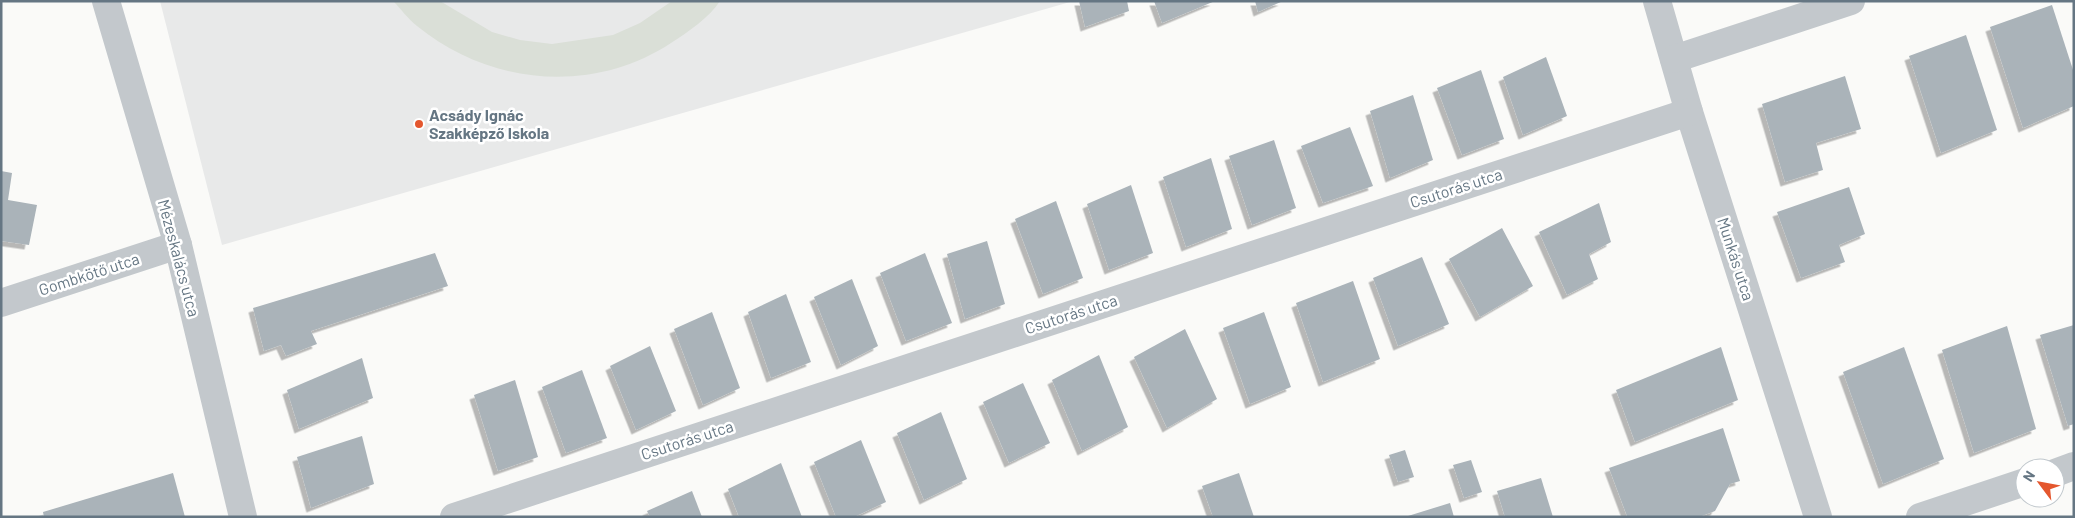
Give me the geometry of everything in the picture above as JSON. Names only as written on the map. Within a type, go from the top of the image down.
[{"type":"street","name":"Mézeskalács utca","points":[[106,1],[178,245],[243,517]]},
{"type":"street","name":"Munkás utca","points":[[1657,1],[1689,112],[1818,517]]},
{"type":"street","points":[[1674,59],[1851,1]]},
{"type":"street","name":"Csutorás utca","points":[[454,517],[1689,112]]},
{"type":"street","name":"Gombkötő utca","points":[[1,303],[178,245]]},
{"type":"street","points":[[1920,517],[2015,485]]},
{"type":"shaded area","name":"Acsády Ignác Szakképző Iskola","points":[[160,1],[1070,1],[1070,2],[222,245]]},
{"type":"shaded area","points":[[393,1],[440,1],[492,32],[520,40],[552,44],[613,35],[640,23],[672,1],[720,1],[704,19],[691,29],[671,43],[640,60],[608,71],[575,76],[541,76],[508,71],[476,61],[445,46],[414,23]]},
{"type":"building","points":[[1079,1],[1127,1],[1129,11],[1085,27]]},
{"type":"building","points":[[1154,1],[1215,1],[1162,23]]},
{"type":"building","points":[[1255,1],[1283,1],[1258,12]]},
{"type":"building","points":[[2052,5],[2074,73],[2074,106],[2023,128],[1990,27]]},
{"type":"building","points":[[1966,35],[1997,130],[1941,153],[1909,56]]},
{"type":"building","points":[[1546,57],[1567,116],[1523,135],[1503,77]]},
{"type":"building","points":[[1481,70],[1504,139],[1462,155],[1437,88]]},
{"type":"building","points":[[1845,76],[1861,129],[1816,143],[1823,170],[1785,182],[1762,104]]},
{"type":"building","points":[[1413,95],[1433,160],[1390,178],[1370,111]]},
{"type":"building","points":[[1350,127],[1373,186],[1323,203],[1301,146]]},
{"type":"building","points":[[1274,140],[1296,208],[1252,225],[1229,156]]},
{"type":"building","points":[[1211,158],[1232,229],[1186,247],[1163,177]]},
{"type":"building","points":[[1,171],[12,173],[8,200],[37,205],[29,245],[1,241]]},
{"type":"building","points":[[1131,185],[1153,253],[1109,270],[1087,204]]},
{"type":"building","points":[[1849,187],[1865,234],[1839,245],[1845,262],[1801,278],[1777,212]]},
{"type":"building","points":[[1056,201],[1083,278],[1043,294],[1015,219]]},
{"type":"building","points":[[1599,203],[1611,242],[1589,254],[1598,279],[1567,295],[1539,232]]},
{"type":"building","points":[[1502,228],[1533,286],[1480,317],[1449,259]]},
{"type":"building","points":[[987,241],[1005,304],[965,319],[947,254]]},
{"type":"building","points":[[435,253],[448,286],[311,331],[317,344],[286,356],[281,345],[264,351],[253,308]]},
{"type":"building","points":[[925,253],[952,323],[906,341],[880,273]]},
{"type":"building","points":[[1422,257],[1449,324],[1398,346],[1373,278]]},
{"type":"building","points":[[852,279],[878,346],[841,365],[814,297]]},
{"type":"building","points":[[1353,281],[1380,359],[1323,382],[1296,303]]},
{"type":"building","points":[[786,294],[811,362],[771,378],[748,312]]},
{"type":"building","points":[[712,312],[740,388],[703,405],[674,329]]},
{"type":"building","points":[[1264,312],[1291,387],[1250,404],[1223,328]]},
{"type":"building","points":[[2074,325],[2074,424],[2068,426],[2040,335]]},
{"type":"building","points":[[2007,326],[2036,429],[1974,453],[1942,350]]},
{"type":"building","points":[[1185,329],[1217,399],[1167,428],[1134,357]]},
{"type":"building","points":[[650,346],[676,411],[636,430],[610,366]]},
{"type":"building","points":[[1721,347],[1738,400],[1635,442],[1616,390]]},
{"type":"building","points":[[1904,347],[1944,459],[1883,484],[1843,372]]},
{"type":"building","points":[[1099,355],[1128,427],[1082,451],[1052,380]]},
{"type":"building","points":[[362,358],[373,398],[299,429],[287,390]]},
{"type":"building","points":[[582,370],[607,438],[566,453],[542,387]]},
{"type":"building","points":[[515,380],[538,457],[498,471],[474,395]]},
{"type":"building","points":[[1023,383],[1050,443],[1009,463],[983,402]]},
{"type":"building","points":[[941,412],[967,479],[924,500],[897,433]]},
{"type":"building","points":[[1723,428],[1740,481],[1730,484],[1715,511],[1699,517],[1627,516],[1609,468]]},
{"type":"building","points":[[362,436],[374,484],[311,508],[297,457]]},
{"type":"building","points":[[861,440],[886,502],[854,517],[836,517],[814,462]]},
{"type":"building","points":[[1405,450],[1414,477],[1398,482],[1389,455]]},
{"type":"building","points":[[1471,460],[1482,492],[1464,498],[1453,465]]},
{"type":"building","points":[[781,463],[802,517],[739,517],[728,489]]},
{"type":"building","points":[[173,473],[185,517],[44,517],[43,512]]},
{"type":"building","points":[[1239,473],[1254,517],[1213,517],[1202,486]]},
{"type":"building","points":[[1541,478],[1553,517],[1505,517],[1497,491]]},
{"type":"building","points":[[692,491],[702,517],[650,517],[647,511]]},
{"type":"building","points":[[1450,503],[1454,517],[1408,517],[1408,516]]},
{"type":"place","name":"Acsády Ignác Szakképző Iskola","points":[[419,124]]}]
